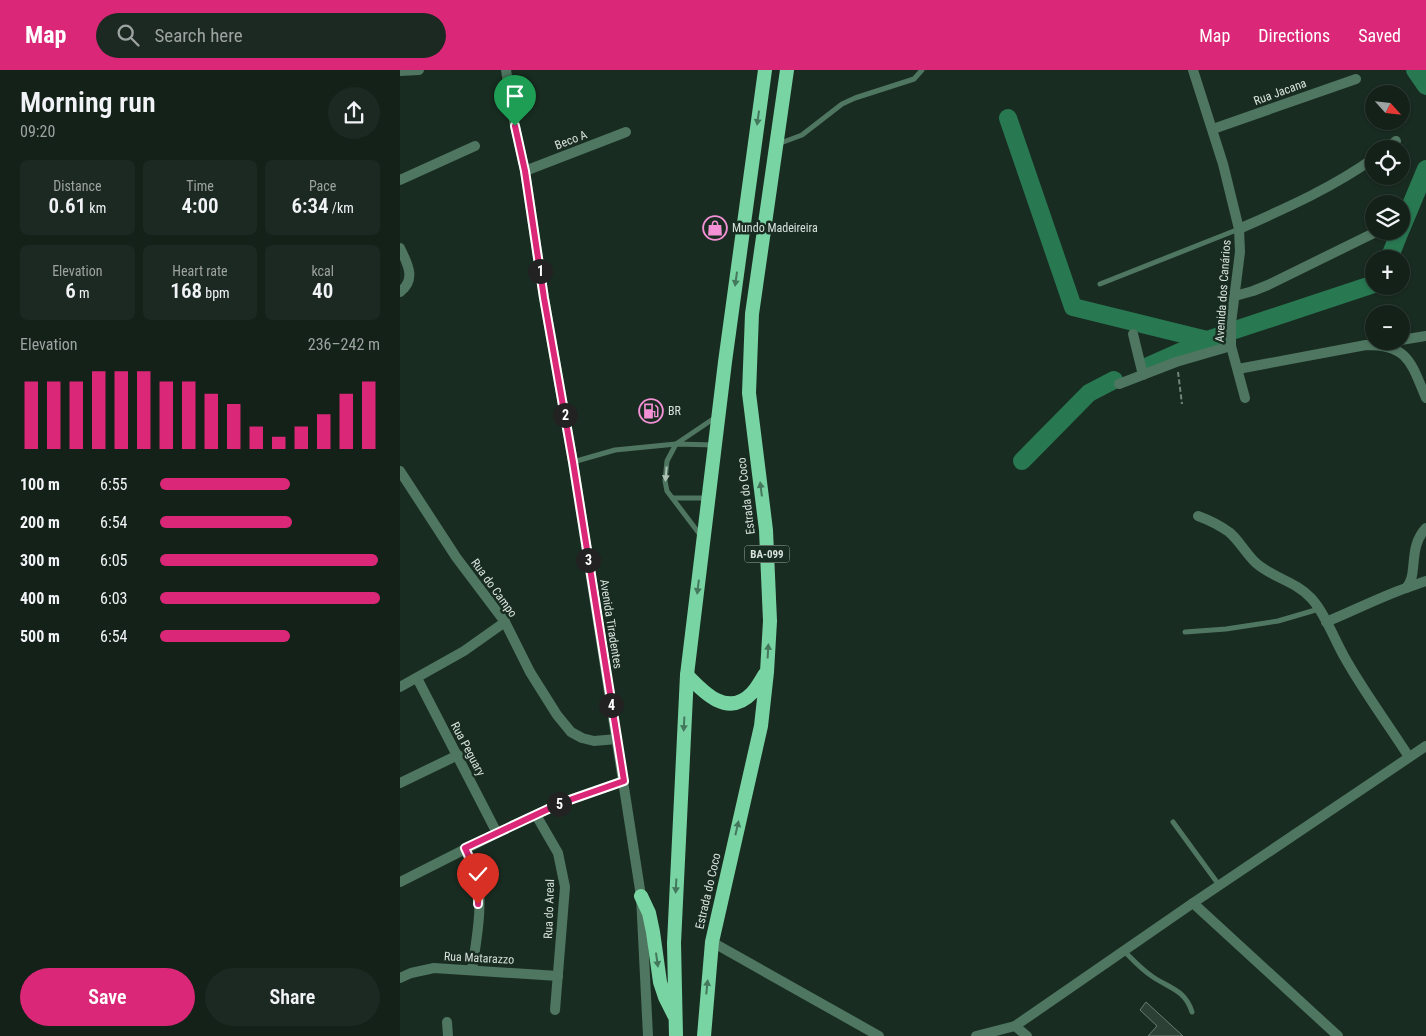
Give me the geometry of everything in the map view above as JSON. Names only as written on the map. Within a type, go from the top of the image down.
[{"type":"highway","name":"Estrada do Coco","points":[[676,1036],[674,943],[687,675],[718,416],[764,70]]},
{"type":"highway","name":"Estrada do Coco","points":[[704,1036],[712,942],[760,726],[767,672],[770,621],[766,530],[749,393],[752,314],[787,70]]},
{"type":"highway","points":[[687,675],[710,698],[726,703],[739,702],[752,694],[767,672]]},
{"type":"highway","points":[[641,896],[649,914],[653,932],[660,982],[665,997],[676,1018]]},
{"type":"street","points":[[400,71],[419,70]]},
{"type":"street","name":"Avenida Tiradentes","points":[[506,70],[515,126],[525,171],[544,298],[573,462],[641,896],[648,1036]]},
{"type":"street","name":"Avenida dos Canários","points":[[1193,70],[1213,130],[1239,229],[1239,266],[1231,323],[1231,346],[1245,398]]},
{"type":"street","name":"Rua Jacana","points":[[1213,130],[1356,78]]},
{"type":"street","name":"Beco A","points":[[525,171],[626,132]]},
{"type":"street","points":[[400,180],[476,146]]},
{"type":"street","points":[[1239,229],[1313,196],[1365,164]]},
{"type":"street","points":[[1235,296],[1268,284],[1365,237]]},
{"type":"street","points":[[400,248],[410,269],[408,282],[400,292]]},
{"type":"street","points":[[1133,334],[1143,375]]},
{"type":"street","points":[[1410,339],[1426,336]]},
{"type":"street","points":[[1238,369],[1365,345]]},
{"type":"street","points":[[1119,384],[1176,362],[1231,346]]},
{"type":"street","points":[[1397,350],[1412,366],[1426,398]]},
{"type":"street","name":"Rua do Campo","points":[[400,472],[456,557],[505,622],[543,695],[557,716],[571,732],[582,738],[594,741],[617,740]]},
{"type":"street","points":[[1198,516],[1217,524],[1230,533],[1264,570],[1301,588],[1312,599],[1345,659],[1409,757]]},
{"type":"street","points":[[1406,588],[1411,581],[1417,539],[1426,528]]},
{"type":"street","points":[[1326,622],[1374,600],[1426,581]]},
{"type":"street","points":[[400,687],[464,651],[505,622]]},
{"type":"street","name":"Rua Peguary","points":[[417,678],[497,833]]},
{"type":"street","points":[[976,1036],[1015,1026],[1218,885],[1426,746]]},
{"type":"street","points":[[400,783],[458,755]]},
{"type":"street","points":[[400,882],[465,848],[561,803],[624,781]]},
{"type":"street","name":"Rua do Areal","points":[[536,815],[558,853],[564,878],[564,908],[556,1010]]},
{"type":"street","points":[[465,848],[476,871],[479,887],[478,930],[472,970]]},
{"type":"street","points":[[1193,903],[1338,1036]]},
{"type":"street","points":[[712,942],[879,1036]]},
{"type":"street","name":"Rua Matarazzo","points":[[400,978],[411,973],[434,968],[558,976]]},
{"type":"street","points":[[447,1022],[448,1036]]},
{"type":"street","points":[[1015,1026],[1027,1036]]},
{"type":"lane","points":[[777,144],[802,135],[842,104],[914,79],[922,70]]},
{"type":"lane","points":[[1100,284],[1239,229]]},
{"type":"lane","points":[[704,539],[667,491],[665,481],[668,461],[676,444],[718,416]]},
{"type":"lane","points":[[573,462],[616,450],[676,444],[715,445]]},
{"type":"lane","points":[[673,498],[709,498]]},
{"type":"lane","points":[[1185,632],[1226,629],[1278,621],[1319,609]]},
{"type":"lane","points":[[1173,822],[1218,885]]},
{"type":"lane","points":[[1124,951],[1152,977],[1183,994],[1192,1012]]},
{"type":"path","points":[[1176,362],[1182,404]]},
{"type":"building","points":[[1146,1002],[1183,1036],[1148,1036],[1157,1026],[1140,1010]]},
{"type":"waterway","points":[[1415,70],[1426,86]]},
{"type":"waterway","points":[[1008,118],[1073,307],[1207,340],[1219,336]]},
{"type":"waterway","points":[[1410,207],[1426,169]]},
{"type":"waterway","points":[[1393,250],[1396,240]]},
{"type":"waterway","points":[[1235,330],[1365,287]]},
{"type":"waterway","points":[[1146,367],[1207,340]]},
{"type":"waterway","points":[[1022,461],[1089,393],[1114,380]]},
{"type":"place","name":"Mundo Madeireira","points":[[715,228]]},
{"type":"place","name":"BR","points":[[651,411]]},
{"type":"route","points":[[478,904],[479,887],[476,871],[465,848],[561,803],[624,781],[573,462],[544,298],[525,171],[515,126]]}]
